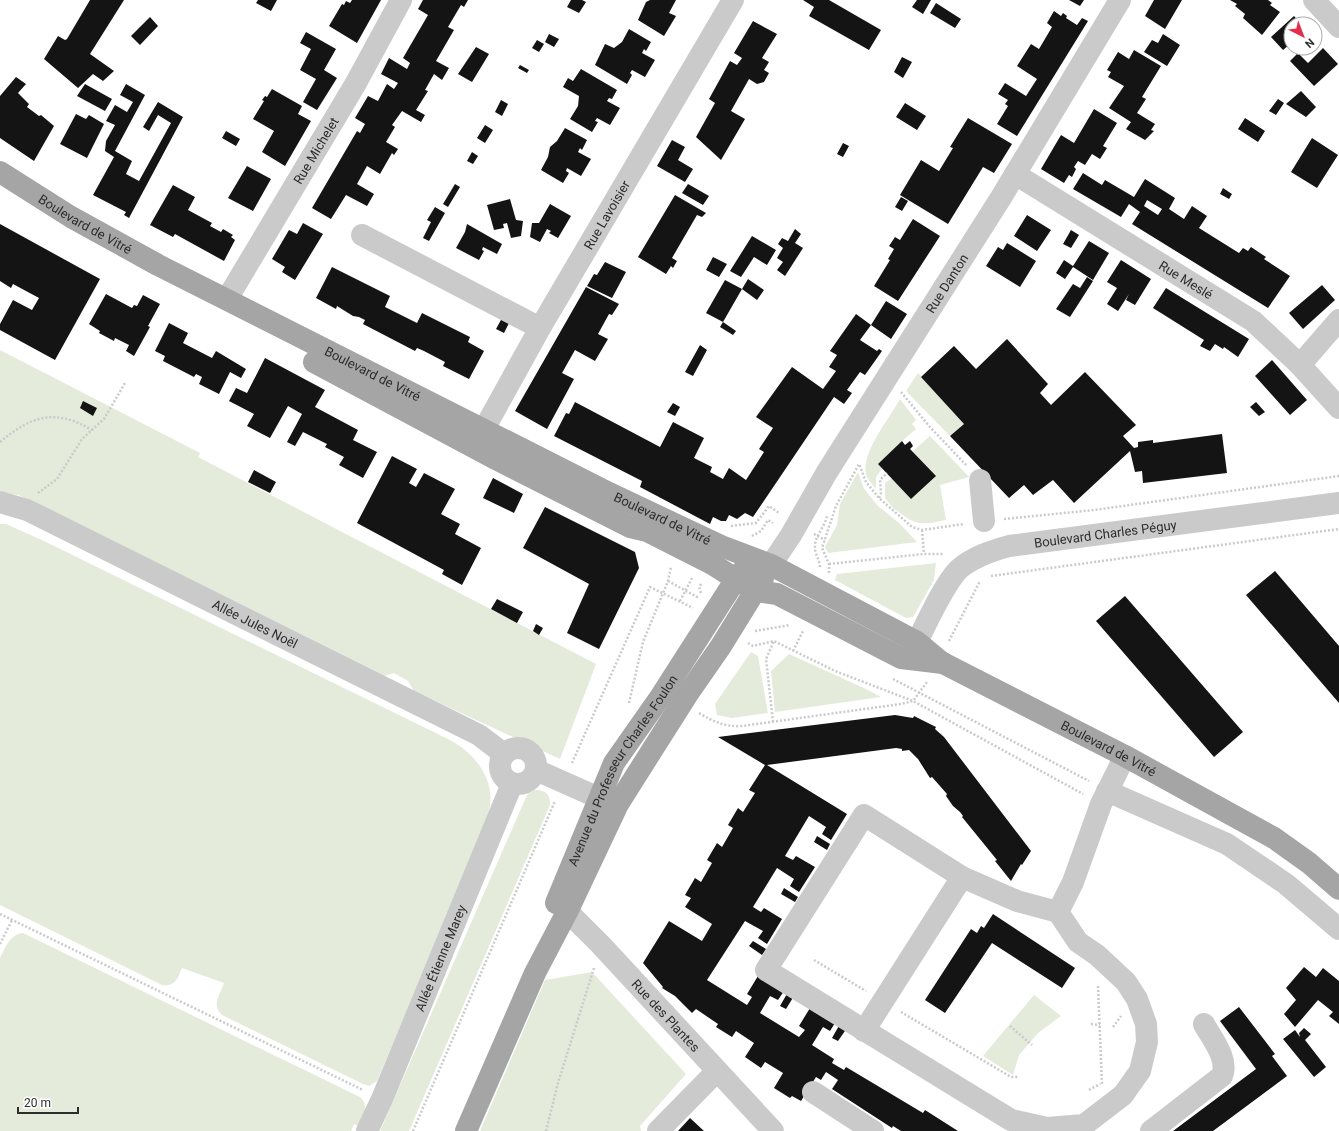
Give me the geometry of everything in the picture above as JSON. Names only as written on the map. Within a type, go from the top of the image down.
[{"type":"main road","name":"Boulevard de Vitré","points":[[0,172],[107,238],[483,431],[710,542],[763,561],[917,642],[941,662],[1125,756],[1274,838],[1316,869],[1339,889]]},
{"type":"main road","name":"Boulevard de Vitré","points":[[0,188],[92,244],[487,454],[630,527],[647,531],[712,564],[755,590],[777,594],[901,658],[941,662]]},
{"type":"main road","points":[[736,579],[763,561]]},
{"type":"main road","points":[[755,590],[763,561]]},
{"type":"main road","name":"Avenue du Professeur Charles Foulon","points":[[466,1131],[535,973],[540,943],[562,907],[608,801],[614,763],[648,715],[736,579]]},
{"type":"main road","name":"Avenue du Professeur Charles Foulon","points":[[608,801],[692,704],[721,646],[755,590]]},
{"type":"street","name":"Rue Michelet","points":[[227,299],[356,83],[401,0]]},
{"type":"street","name":"Rue Lavoisier","points":[[483,431],[540,328],[733,0]]},
{"type":"street","name":"Rue Danton","points":[[763,561],[791,535],[826,472],[1015,174],[1120,0]]},
{"type":"street","points":[[1314,0],[1339,27]]},
{"type":"street","name":"Rue Meslé","points":[[1015,174],[1253,321],[1300,365],[1339,408]]},
{"type":"street","points":[[362,235],[540,328]]},
{"type":"street","points":[[1300,365],[1339,320]]},
{"type":"street","points":[[976,522],[980,480]]},
{"type":"street","name":"Allée Jules Noël","points":[[0,502],[27,510],[479,735],[504,754]]},
{"type":"street","name":"Boulevard Charles Péguy","points":[[917,642],[951,579],[959,569],[980,555],[995,550],[1009,546],[1339,503]]},
{"type":"street","points":[[515,748],[527,750],[535,759],[536,770],[534,776],[525,784],[512,784],[503,777],[500,771],[500,765],[504,754],[515,748]]},
{"type":"street","points":[[1058,912],[1073,882],[1104,797],[1125,756]]},
{"type":"street","points":[[536,770],[608,801]]},
{"type":"street","name":"Allée Étienne Marey","points":[[366,1131],[382,1099],[512,784]]},
{"type":"street","points":[[1104,797],[1227,844],[1286,884],[1339,929]]},
{"type":"street","points":[[864,815],[962,876],[1017,901],[1058,912],[1078,942],[1097,955],[1126,982],[1137,999],[1146,1024],[1147,1042],[1140,1071],[1123,1095],[1103,1109],[1084,1128],[1047,1128],[1011,1120],[766,970],[864,815]]},
{"type":"street","points":[[864,1031],[962,876]]},
{"type":"street","name":"Rue des Plantes","points":[[562,907],[601,945],[773,1131]]},
{"type":"street","points":[[1151,1131],[1222,1076],[1224,1070],[1223,1060],[1204,1024]]},
{"type":"street","points":[[658,1131],[717,1071]]},
{"type":"street","points":[[813,1092],[873,1131]]},
{"type":"path","points":[[27,510],[39,492],[57,479],[82,439],[104,419],[125,383]]},
{"type":"path","points":[[900,390],[929,426],[980,480]]},
{"type":"path","points":[[0,442],[22,426],[46,417],[57,416],[78,422],[92,430]]},
{"type":"path","points":[[825,540],[836,506],[859,464],[866,482],[879,498],[905,523],[912,527],[922,530],[976,522]]},
{"type":"path","points":[[879,498],[881,493],[880,480],[887,473]]},
{"type":"path","points":[[814,588],[820,576],[820,565],[815,548],[818,536],[826,522],[828,509]]},
{"type":"path","points":[[990,576],[1339,529]]},
{"type":"path","points":[[922,530],[924,554]]},
{"type":"path","points":[[829,564],[924,554],[945,554]]},
{"type":"path","points":[[668,581],[705,602]]},
{"type":"path","points":[[413,1131],[563,782],[650,587],[680,600]]},
{"type":"path","points":[[794,627],[804,607]]},
{"type":"path","points":[[752,631],[790,625],[810,636]]},
{"type":"path","points":[[773,722],[766,659],[774,641]]},
{"type":"path","points":[[753,646],[774,641],[835,671],[913,701],[1104,797]]},
{"type":"path","points":[[692,704],[714,722],[727,726],[773,722],[901,704],[913,701],[941,662]]},
{"type":"path","points":[[892,678],[1104,797]]},
{"type":"path","points":[[0,914],[382,1099]]},
{"type":"path","points":[[0,944],[12,920]]},
{"type":"path","points":[[546,1131],[558,1083],[601,945]]},
{"type":"path","points":[[1097,955],[1103,1109]]},
{"type":"path","points":[[814,960],[1011,1077],[1019,1077]]},
{"type":"path","points":[[1091,1024],[1100,1025]]},
{"type":"path","points":[[1010,1026],[1032,1046]]},
{"type":"path","points":[[1089,1090],[1102,1083]]},
{"type":"green space","points":[[0,350],[200,453],[198,457],[596,664],[560,759],[414,691],[408,681],[394,673],[385,676],[32,501],[18,495],[0,492]]},
{"type":"green space","points":[[918,373],[964,424],[950,436],[906,391]]},
{"type":"green space","points":[[900,399],[916,420],[912,424],[916,429],[902,441],[876,477],[876,489],[867,477],[865,468],[867,459],[876,437]]},
{"type":"green space","points":[[930,436],[969,477],[940,485],[946,520],[931,523],[919,523],[910,520],[893,508],[885,498],[885,483],[892,478],[911,499],[935,477],[912,452]]},
{"type":"green space","points":[[858,472],[864,489],[878,506],[899,523],[917,542],[828,553],[825,547],[837,525],[840,504]]},
{"type":"green space","points":[[0,524],[6,524],[44,541],[450,740],[467,751],[480,766],[489,785],[490,795],[490,808],[484,829],[377,1081],[369,1086],[363,1084],[222,1015],[217,1007],[217,1000],[224,983],[182,968],[173,983],[170,985],[162,985],[0,905]]},
{"type":"green space","points":[[936,563],[934,580],[913,617],[906,618],[835,580],[837,574]]},
{"type":"green space","points":[[751,652],[758,656],[768,713],[732,718],[717,715],[715,704]]},
{"type":"green space","points":[[789,654],[881,697],[775,712],[771,671]]},
{"type":"green space","points":[[534,790],[546,793],[550,801],[550,805],[409,1131],[380,1131],[527,795]]},
{"type":"green space","points":[[23,933],[360,1097],[365,1104],[365,1111],[359,1126],[354,1124],[351,1131],[0,1131],[0,958],[11,939],[18,934]]},
{"type":"green space","points":[[592,972],[686,1074],[640,1126],[641,1131],[480,1131],[545,980]]},
{"type":"green space","points":[[1034,995],[1061,1016],[1038,1033],[1019,1055],[1013,1075],[983,1056]]},
{"type":"building","points":[[90,0],[124,0],[90,54],[114,71],[103,81],[93,74],[78,88],[44,59],[58,36],[65,40],[67,39]]},
{"type":"building","points":[[258,0],[277,0],[271,11],[256,3]]},
{"type":"building","points":[[352,0],[381,0],[357,43],[329,26],[342,4],[344,5],[346,1],[350,3]]},
{"type":"building","points":[[423,0],[468,0],[464,7],[461,5],[448,27],[454,30],[436,61],[449,68],[442,80],[434,74],[425,90],[428,91],[416,110],[425,115],[421,122],[402,111],[392,125],[395,127],[386,142],[398,149],[394,155],[392,153],[380,174],[367,166],[357,184],[374,194],[367,206],[346,195],[331,219],[312,208],[357,131],[360,133],[365,124],[355,118],[368,96],[378,101],[387,84],[394,89],[398,83],[381,74],[389,58],[407,69],[410,63],[403,58],[428,15],[418,9]]},
{"type":"building","points":[[571,0],[582,0],[586,2],[579,13],[567,7]]},
{"type":"building","points":[[650,0],[676,0],[669,13],[676,16],[664,36],[638,20],[646,2]]},
{"type":"building","points":[[803,0],[829,0],[881,30],[869,50],[809,16],[814,7]]},
{"type":"building","points":[[917,0],[931,0],[923,14],[912,7]]},
{"type":"building","points":[[1069,0],[1084,0],[1080,6]]},
{"type":"building","points":[[1154,0],[1182,0],[1165,29],[1145,16]]},
{"type":"building","points":[[1230,0],[1268,0],[1272,3],[1270,5],[1280,12],[1262,35],[1243,18],[1245,14],[1235,6],[1237,4]]},
{"type":"building","points":[[936,3],[961,19],[955,28],[930,13]]},
{"type":"building","points":[[1054,11],[1061,16],[1063,13],[1067,16],[1066,18],[1077,25],[1082,18],[1088,21],[1017,136],[997,124],[1008,106],[1005,104],[1008,100],[998,94],[1005,83],[1026,96],[1037,79],[1017,66],[1031,44],[1039,49],[1052,27],[1047,23]]},
{"type":"building","points":[[150,17],[158,26],[140,45],[131,36]]},
{"type":"building","points":[[753,21],[777,34],[762,58],[769,62],[764,70],[769,73],[764,82],[757,84],[749,79],[731,111],[745,119],[721,160],[696,137],[715,103],[709,99],[730,61],[737,65],[742,58],[734,53]]},
{"type":"building","points":[[1283,26],[1283,50],[1271,37]]},
{"type":"building","points":[[629,29],[651,42],[646,51],[644,49],[642,53],[655,60],[645,77],[632,70],[630,73],[632,75],[627,84],[595,65],[605,44],[614,48],[622,42]]},
{"type":"building","points":[[306,32],[336,49],[324,70],[337,78],[317,110],[303,102],[316,79],[300,70],[311,49],[300,43]]},
{"type":"building","points":[[549,34],[559,39],[554,47],[545,42]]},
{"type":"building","points":[[1163,34],[1180,45],[1167,66],[1144,52],[1152,40],[1158,43]]},
{"type":"building","points":[[537,40],[544,44],[539,52],[532,48]]},
{"type":"building","points":[[476,47],[489,54],[472,82],[458,74]]},
{"type":"building","points":[[1323,48],[1338,64],[1314,86],[1290,61],[1295,56],[1301,56],[1308,63],[1315,56],[1323,56]]},
{"type":"building","points":[[1134,50],[1161,66],[1142,97],[1146,99],[1137,113],[1155,124],[1151,130],[1154,131],[1145,140],[1126,129],[1131,122],[1109,108],[1124,86],[1108,77],[1111,72],[1107,70],[1118,52],[1129,59]]},
{"type":"building","points":[[902,57],[912,62],[903,78],[894,72]]},
{"type":"building","points":[[520,65],[529,70],[527,73],[518,68]]},
{"type":"building","points":[[581,69],[617,90],[612,99],[609,98],[607,101],[620,108],[610,125],[597,118],[595,121],[598,122],[592,132],[570,119],[578,106],[579,96],[563,87],[568,78],[573,81]]},
{"type":"building","points":[[16,77],[26,84],[18,93],[29,104],[27,107],[39,116],[41,115],[54,126],[34,161],[0,138],[0,96]]},
{"type":"building","points":[[85,84],[112,99],[105,111],[77,96]]},
{"type":"building","points":[[126,84],[145,95],[115,151],[132,161],[126,174],[139,181],[171,123],[158,115],[149,131],[143,127],[158,102],[183,117],[129,218],[124,215],[126,212],[93,195],[114,157],[105,151],[106,141],[115,125],[106,121],[115,105],[127,112],[133,102],[120,95]]},
{"type":"building","points":[[272,89],[302,106],[298,114],[311,121],[285,166],[262,152],[274,131],[253,119],[264,101],[262,100],[265,96],[267,97]]},
{"type":"building","points":[[1301,91],[1316,107],[1306,117],[1286,104]]},
{"type":"building","points":[[1278,99],[1284,103],[1276,115],[1269,111]]},
{"type":"building","points":[[501,100],[508,104],[502,116],[495,112]]},
{"type":"building","points":[[905,103],[926,116],[917,130],[896,117]]},
{"type":"building","points":[[1094,109],[1117,123],[1103,146],[1107,148],[1100,159],[1092,154],[1085,165],[1078,161],[1074,167],[1076,169],[1072,177],[1069,175],[1064,183],[1041,169],[1061,135],[1074,143]]},
{"type":"building","points":[[76,114],[86,119],[89,115],[104,124],[87,158],[60,144]]},
{"type":"building","points":[[968,118],[1012,144],[994,173],[983,167],[948,224],[900,195],[921,160],[939,171],[953,148],[950,147]]},
{"type":"building","points":[[1245,118],[1265,131],[1258,142],[1238,129]]},
{"type":"building","points":[[485,125],[493,130],[485,143],[477,138]]},
{"type":"building","points":[[565,128],[587,140],[582,150],[580,148],[578,152],[591,159],[581,176],[567,168],[566,171],[569,173],[563,183],[541,170],[548,157],[550,147],[557,141]]},
{"type":"building","points":[[226,131],[240,139],[236,146],[222,138]]},
{"type":"building","points":[[1312,138],[1338,155],[1317,188],[1291,172]]},
{"type":"building","points":[[672,140],[685,147],[678,160],[693,169],[685,182],[657,166]]},
{"type":"building","points":[[843,143],[849,146],[843,157],[837,154]]},
{"type":"building","points":[[472,152],[478,156],[473,164],[467,161]]},
{"type":"building","points":[[247,166],[271,179],[253,211],[228,198]]},
{"type":"building","points":[[1083,173],[1102,185],[1105,180],[1134,197],[1145,179],[1175,198],[1169,209],[1184,219],[1192,206],[1207,216],[1199,228],[1239,253],[1243,248],[1248,251],[1251,247],[1266,257],[1264,259],[1290,276],[1268,308],[1132,224],[1140,212],[1129,204],[1121,217],[1073,189]],"holes":[[[1147,200],[1162,209],[1158,215],[1144,206]]]},
{"type":"building","points":[[455,184],[460,187],[448,207],[443,204]]},
{"type":"building","points":[[688,184],[709,196],[703,205],[682,193]]},
{"type":"building","points":[[173,185],[195,197],[188,210],[212,223],[210,226],[221,232],[223,229],[233,235],[231,237],[235,240],[224,261],[175,234],[173,237],[150,225]]},
{"type":"building","points":[[1223,188],[1232,194],[1229,199],[1220,194]]},
{"type":"building","points":[[675,195],[706,213],[702,217],[697,215],[672,258],[677,261],[673,268],[671,266],[666,274],[638,257]]},
{"type":"building","points":[[901,197],[908,201],[902,211],[895,207]]},
{"type":"building","points":[[510,199],[516,220],[523,221],[521,236],[511,238],[507,223],[503,224],[504,228],[494,230],[487,205]]},
{"type":"building","points":[[550,204],[571,216],[558,238],[549,233],[551,231],[547,229],[540,242],[530,237],[532,223],[539,223]]},
{"type":"building","points":[[435,207],[445,213],[429,241],[423,238],[431,222],[427,220]]},
{"type":"building","points":[[1027,215],[1051,230],[1037,251],[1014,236]]},
{"type":"building","points":[[913,219],[940,236],[898,301],[874,286],[890,260],[888,259],[894,249],[889,246],[895,237],[900,240]]},
{"type":"building","points":[[303,223],[323,234],[295,280],[282,272],[285,267],[272,259],[289,230],[297,234]]},
{"type":"building","points":[[0,224],[100,279],[55,360],[0,330],[0,324],[13,300],[32,310],[39,298],[13,284],[11,288],[0,281]]},
{"type":"building","points":[[467,224],[502,244],[497,254],[483,247],[482,250],[484,251],[479,260],[456,248],[465,232]]},
{"type":"building","points":[[795,229],[801,234],[795,243],[803,248],[785,276],[777,270],[783,262],[777,258],[783,248],[778,244],[782,238],[788,241]]},
{"type":"building","points":[[1071,230],[1079,235],[1071,248],[1063,244]]},
{"type":"building","points":[[752,236],[776,250],[767,265],[754,257],[741,277],[730,271]]},
{"type":"building","points":[[1089,241],[1109,253],[1093,280],[1073,267],[1065,279],[1056,273],[1064,260],[1073,266]]},
{"type":"building","points":[[1007,243],[1036,261],[1020,287],[986,266],[998,247],[1003,250]]},
{"type":"building","points":[[713,257],[727,264],[719,277],[706,270]]},
{"type":"building","points":[[1121,260],[1151,279],[1135,305],[1126,300],[1129,294],[1118,311],[1107,304],[1117,288],[1107,282]]},
{"type":"building","points":[[605,262],[626,272],[612,298],[587,286],[594,274],[597,275]]},
{"type":"building","points":[[332,267],[390,296],[385,307],[417,323],[422,313],[470,337],[468,342],[484,351],[469,379],[443,366],[445,362],[417,348],[415,351],[363,324],[365,320],[353,316],[337,306],[336,309],[316,298]]},
{"type":"building","points":[[1087,277],[1093,281],[1070,317],[1056,309],[1073,284],[1080,288]]},
{"type":"building","points":[[748,279],[764,290],[757,300],[742,289]]},
{"type":"building","points":[[725,280],[742,289],[723,322],[706,313]]},
{"type":"building","points":[[1322,285],[1335,300],[1303,329],[1289,313]]},
{"type":"building","points":[[586,287],[619,304],[612,315],[609,314],[598,334],[608,339],[595,361],[575,350],[562,373],[574,379],[547,429],[515,411]]},
{"type":"building","points":[[1166,288],[1249,339],[1238,357],[1224,347],[1223,349],[1215,344],[1210,351],[1200,346],[1204,340],[1153,308]]},
{"type":"building","points":[[106,294],[132,308],[134,305],[137,306],[143,295],[160,304],[148,326],[150,327],[134,356],[126,351],[129,345],[115,338],[114,341],[99,333],[100,331],[89,324]]},
{"type":"building","points":[[886,301],[907,314],[891,339],[871,325]]},
{"type":"building","points":[[856,314],[871,325],[860,340],[877,351],[879,349],[882,351],[865,375],[860,372],[847,390],[852,393],[844,404],[834,397],[753,517],[745,513],[737,519],[729,515],[726,521],[721,521],[713,517],[710,524],[640,487],[642,481],[554,436],[566,413],[569,414],[575,402],[660,447],[673,422],[704,438],[694,458],[712,467],[710,472],[723,479],[729,468],[746,480],[764,452],[759,449],[773,428],[756,417],[792,367],[823,389],[836,371],[829,367],[837,355],[830,351]]},
{"type":"building","points":[[502,318],[509,323],[504,333],[496,329]]},
{"type":"building","points":[[723,322],[736,331],[733,335],[720,327]]},
{"type":"building","points":[[169,323],[188,333],[183,343],[212,358],[216,351],[246,369],[241,378],[230,372],[219,394],[199,384],[202,377],[196,374],[194,377],[163,361],[165,356],[155,351]]},
{"type":"building","points":[[1007,339],[1048,384],[1040,393],[1051,405],[1085,372],[1136,425],[1123,436],[1134,448],[1138,447],[1138,442],[1153,440],[1153,443],[1222,434],[1227,473],[1143,483],[1142,471],[1135,472],[1130,451],[1074,503],[1053,480],[1033,495],[1024,485],[1009,498],[950,436],[964,424],[921,377],[954,346],[976,369]]},
{"type":"building","points":[[700,345],[707,350],[693,376],[685,372]]},
{"type":"building","points":[[265,358],[325,390],[315,407],[358,430],[353,440],[377,452],[363,478],[339,465],[344,457],[325,447],[327,444],[303,432],[295,446],[287,442],[302,414],[288,406],[270,438],[247,426],[254,414],[229,401],[236,388],[247,393]]},
{"type":"building","points":[[1272,360],[1307,400],[1290,415],[1255,376]]},
{"type":"building","points":[[83,401],[97,408],[93,416],[80,408]]},
{"type":"building","points":[[1256,402],[1265,412],[1259,416],[1250,407]]},
{"type":"building","points":[[673,403],[680,407],[675,416],[667,412]]},
{"type":"building","points":[[902,441],[905,445],[910,441],[913,446],[910,449],[936,476],[911,499],[878,464]]},
{"type":"building","points":[[392,456],[417,469],[409,483],[416,487],[424,473],[455,489],[441,514],[460,524],[455,534],[481,548],[462,585],[442,574],[444,570],[357,523]]},
{"type":"building","points":[[254,470],[276,482],[270,493],[248,482]]},
{"type":"building","points":[[493,478],[523,494],[514,513],[483,498]]},
{"type":"building","points":[[545,507],[635,552],[639,568],[599,649],[567,633],[589,584],[523,548]]},
{"type":"building","points":[[1275,571],[1339,646],[1339,703],[1246,595]]},
{"type":"building","points":[[1125,596],[1243,732],[1214,757],[1096,621]]},
{"type":"building","points":[[497,599],[523,612],[517,623],[491,609]]},
{"type":"building","points":[[536,624],[543,628],[539,635],[533,631]]},
{"type":"building","points":[[895,715],[913,718],[914,716],[936,727],[935,729],[944,737],[1031,851],[1011,881],[995,861],[997,860],[962,817],[963,816],[960,812],[953,806],[946,796],[947,794],[932,777],[930,778],[918,759],[909,750],[902,751],[902,749],[896,748],[767,765],[847,814],[831,840],[822,834],[826,827],[809,816],[785,856],[793,860],[796,856],[815,867],[799,892],[790,886],[794,879],[777,868],[753,907],[761,912],[764,908],[782,919],[767,944],[758,938],[763,931],[745,921],[707,980],[747,1005],[752,997],[747,994],[758,976],[784,991],[778,1000],[770,996],[760,1013],[799,1037],[805,1030],[799,1026],[810,1008],[835,1023],[830,1031],[823,1027],[812,1045],[834,1059],[832,1063],[844,1070],[846,1067],[923,1113],[925,1110],[958,1131],[901,1131],[893,1126],[892,1128],[832,1089],[838,1080],[826,1072],[821,1080],[816,1077],[801,1101],[792,1096],[790,1098],[774,1088],[783,1073],[765,1062],[761,1068],[745,1057],[754,1043],[736,1031],[732,1037],[716,1027],[718,1024],[696,1009],[692,1013],[675,996],[662,988],[663,987],[643,963],[669,921],[702,941],[712,924],[685,907],[691,898],[685,895],[695,878],[701,882],[712,863],[707,860],[717,843],[722,847],[733,828],[728,825],[738,808],[743,812],[755,793],[749,790],[765,765],[718,737]]},
{"type":"building","points":[[817,836],[830,844],[827,850],[814,842]]},
{"type":"building","points":[[784,888],[798,897],[795,902],[781,894]]},
{"type":"building","points":[[993,914],[1075,968],[1062,988],[992,943],[945,1013],[925,1000],[971,929],[977,933],[981,926],[984,928]]},
{"type":"building","points":[[753,941],[766,949],[762,955],[749,946]]},
{"type":"building","points":[[1304,967],[1316,977],[1323,968],[1339,981],[1339,1024],[1329,1016],[1333,1012],[1318,1000],[1295,1027],[1284,1014],[1296,1000],[1286,988]]},
{"type":"building","points":[[788,992],[794,996],[786,1009],[780,1006]]},
{"type":"building","points":[[1239,1007],[1275,1054],[1272,1056],[1287,1076],[1213,1131],[1173,1131],[1256,1069],[1220,1021]]},
{"type":"building","points":[[840,1024],[847,1028],[838,1041],[832,1038]]},
{"type":"building","points":[[1304,1028],[1311,1034],[1305,1040],[1326,1067],[1314,1077],[1283,1039],[1295,1030],[1300,1037],[1299,1033]]},
{"type":"building","points":[[690,1118],[704,1131],[678,1131]]}]
